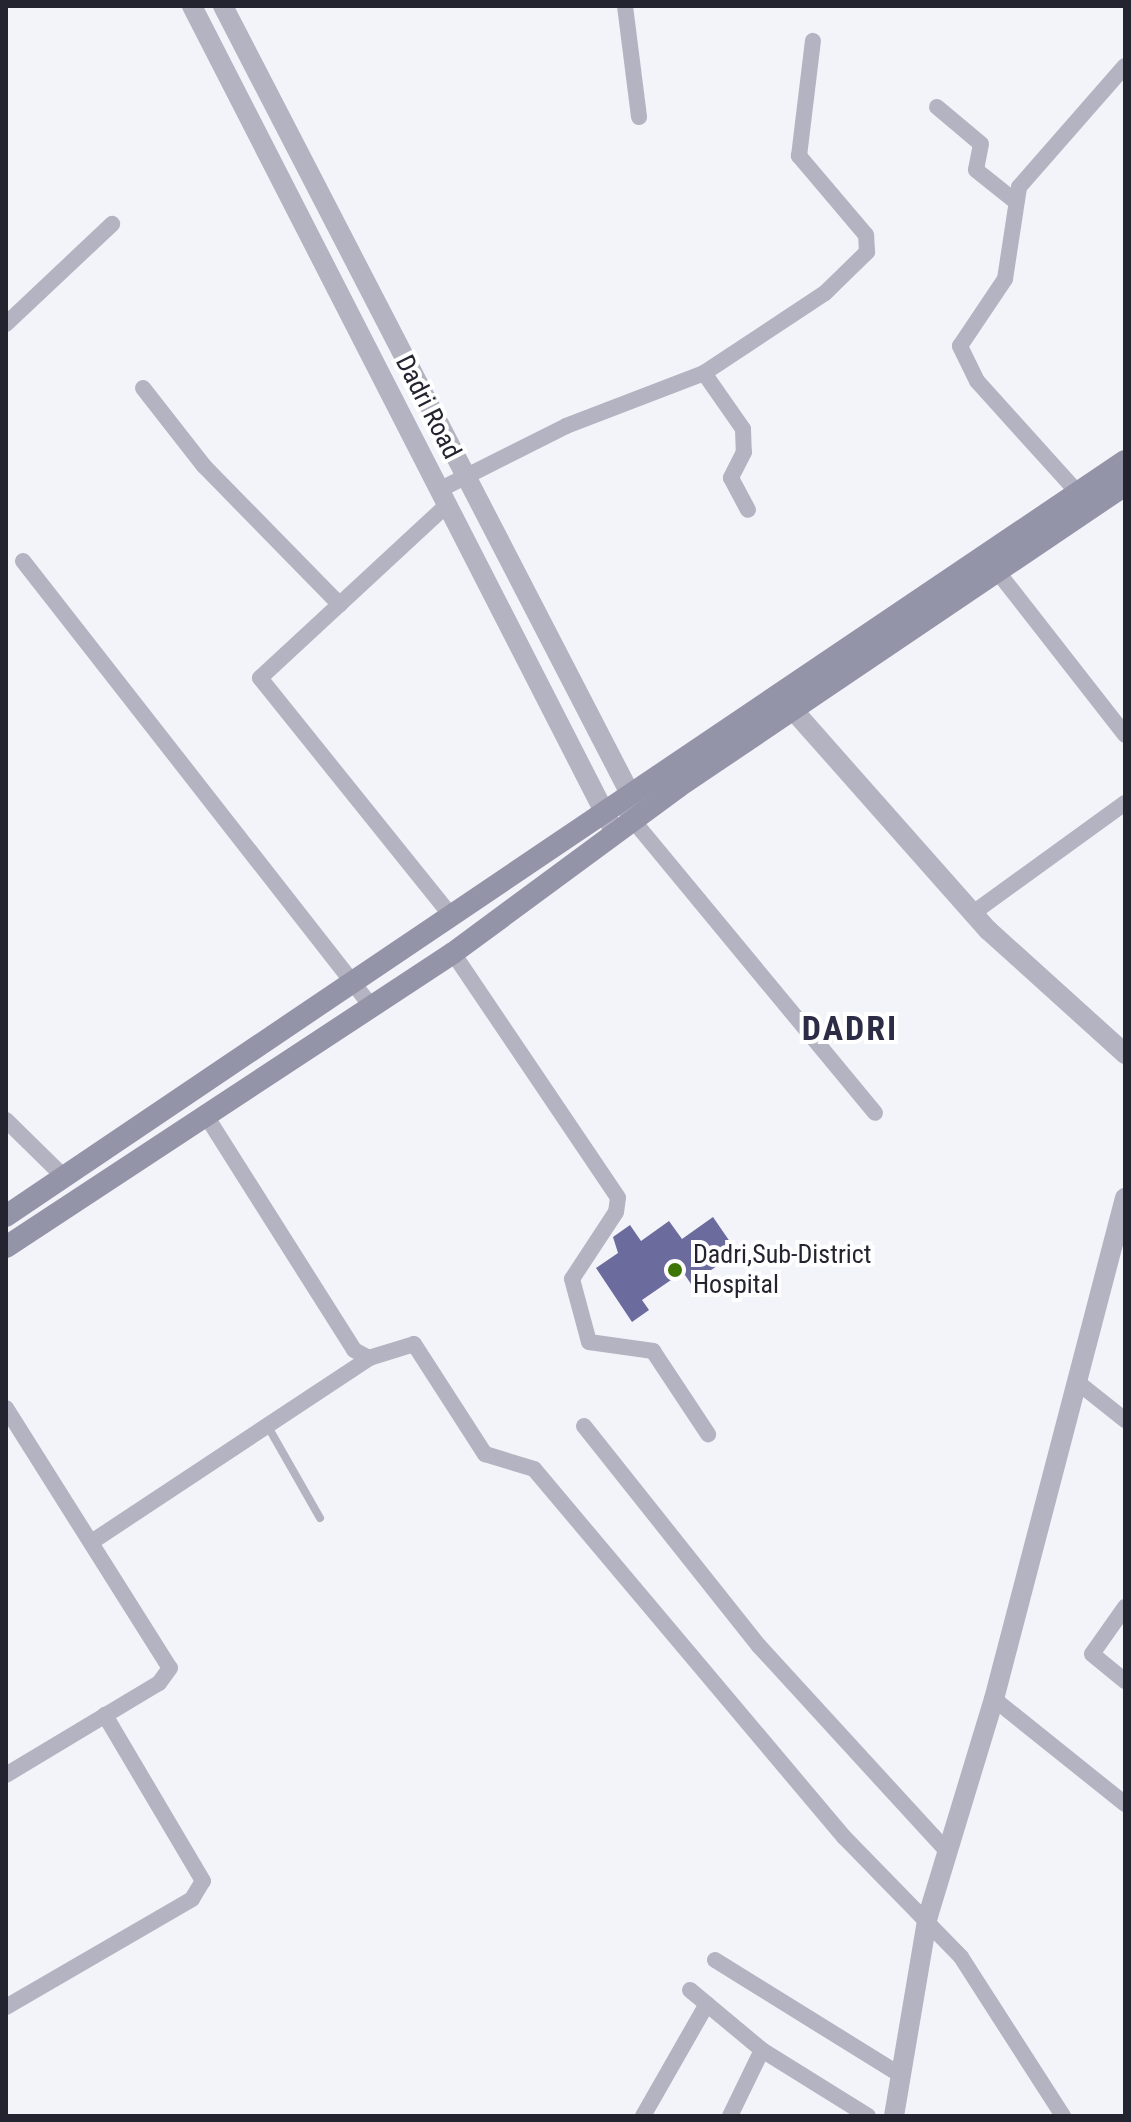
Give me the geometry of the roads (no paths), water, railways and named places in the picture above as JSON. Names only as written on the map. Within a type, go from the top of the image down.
[{"type":"main road","points":[[6,1216],[1125,461]]},
{"type":"main road","points":[[6,1247],[453,953],[629,823],[1125,485]]},
{"type":"street","name":"Dadri Road","points":[[192,6],[444,497],[629,823]]},
{"type":"street","name":"Dadri Road","points":[[223,6],[465,475],[629,823]]},
{"type":"street","points":[[625,6],[639,117]]},
{"type":"street","points":[[452,917],[261,683],[465,475],[566,426],[704,373],[836,285],[869,246],[799,156],[813,41]]},
{"type":"street","points":[[1079,494],[961,355],[963,340],[1005,279],[1015,201],[1025,178],[1125,66]]},
{"type":"street","points":[[937,107],[981,144],[976,170],[1015,201]]},
{"type":"street","points":[[289,194],[315,181]]},
{"type":"street","points":[[6,324],[112,224]]},
{"type":"street","points":[[704,373],[743,429],[742,458],[731,478],[748,510]]},
{"type":"street","points":[[143,388],[204,466],[340,605]]},
{"type":"street","points":[[23,561],[355,980],[371,1006]]},
{"type":"street","points":[[997,571],[1125,735]]},
{"type":"street","points":[[794,711],[973,913],[1125,1054]]},
{"type":"street","points":[[973,913],[1125,803]]},
{"type":"street","points":[[629,823],[875,1113]]},
{"type":"street","points":[[453,953],[618,1198],[616,1212],[572,1279],[584,1334],[596,1347],[636,1344],[653,1351],[708,1434]]},
{"type":"street","points":[[205,1114],[354,1350],[369,1358]]},
{"type":"street","points":[[6,1120],[64,1177]]},
{"type":"street","points":[[894,2116],[897,2073],[928,1916],[994,1699],[1125,1198]]},
{"type":"street","points":[[93,1541],[369,1358],[418,1347],[485,1454],[534,1469],[844,1837],[928,1916],[1063,2116]]},
{"type":"street","points":[[1076,1381],[1125,1420]]},
{"type":"street","points":[[6,1408],[93,1541],[170,1668],[105,1715],[6,1775]]},
{"type":"street","points":[[584,1426],[759,1646],[948,1852]]},
{"type":"street","points":[[1125,1607],[1092,1654],[1125,1681]]},
{"type":"street","points":[[994,1699],[1125,1804]]},
{"type":"street","points":[[6,2007],[192,1899],[203,1881],[105,1715]]},
{"type":"street","points":[[715,1960],[897,2073]]},
{"type":"street","points":[[690,1990],[762,2050],[868,2116]]},
{"type":"street","points":[[643,2116],[707,2004]]},
{"type":"street","points":[[730,2116],[762,2050]]},
{"type":"lane","points":[[266,1425],[320,1518]]},
{"type":"place","name":"Dadri,Sub-District Hospital","points":[[675,1270]]},
{"type":"district","name":"DADRI","points":[[850,1029]]}]
